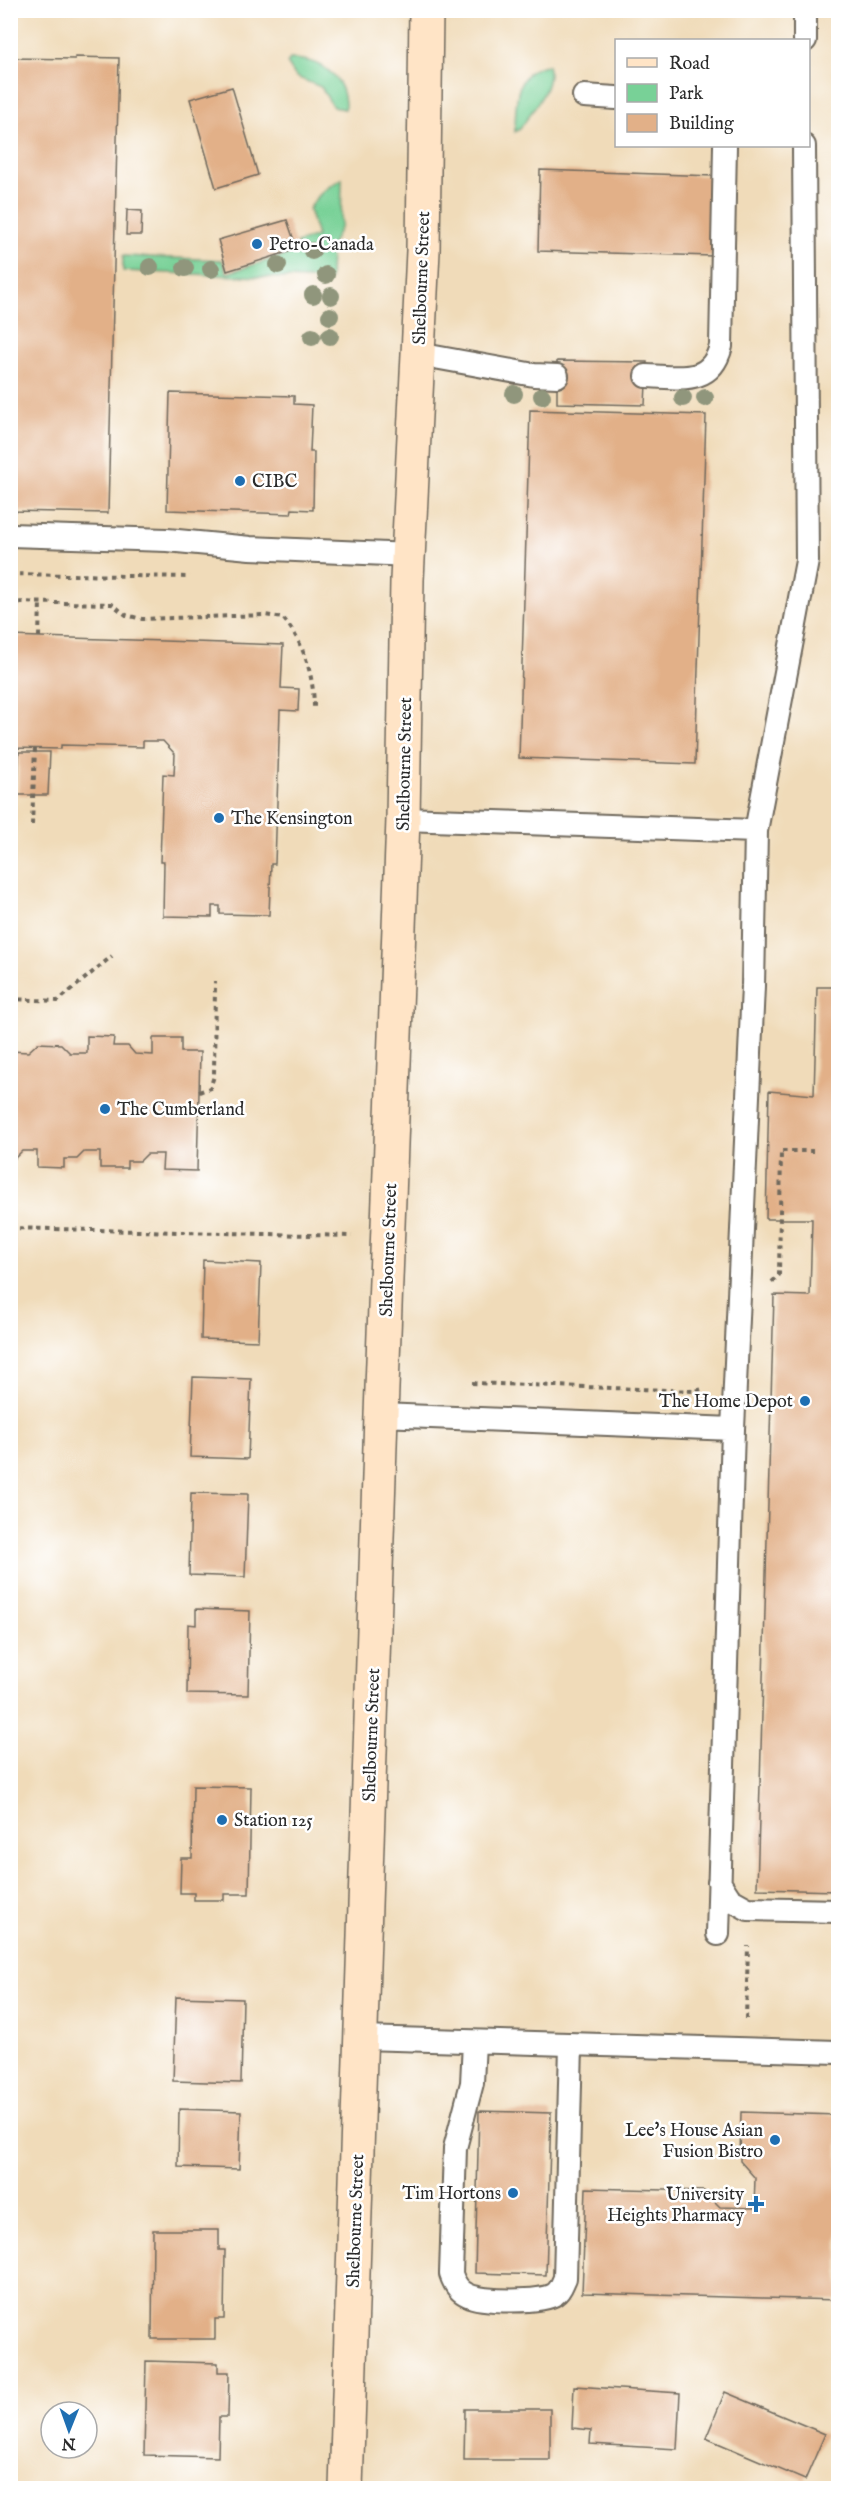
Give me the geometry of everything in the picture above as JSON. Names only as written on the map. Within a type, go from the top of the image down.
[{"type":"main road","name":"Shelbourne Street","points":[[346,2488],[410,555],[423,251],[426,10]]},
{"type":"lane","points":[[805,10],[805,39]]},
{"type":"lane","points":[[585,96],[615,98]]},
{"type":"lane","points":[[646,376],[701,375],[711,369],[718,359],[722,346],[725,147]]},
{"type":"lane","points":[[718,1934],[734,1381],[753,986],[756,831],[807,561],[804,147]]},
{"type":"lane","points":[[418,354],[534,375],[557,376]]},
{"type":"lane","points":[[10,535],[159,540],[250,548],[410,555]]},
{"type":"lane","points":[[403,819],[756,831]]},
{"type":"lane","points":[[381,1415],[733,1429]]},
{"type":"lane","points":[[719,1882],[730,1899],[748,1910],[838,1911]]},
{"type":"lane","points":[[361,2038],[838,2052]]},
{"type":"lane","points":[[474,2042],[472,2083],[454,2148],[451,2274],[454,2284],[461,2292],[482,2299],[547,2298],[561,2287],[565,2278],[571,2045]]},
{"type":"path","points":[[10,602],[112,604],[126,615],[142,619],[265,615],[283,618],[292,628],[311,673],[314,686],[314,708]]},
{"type":"path","points":[[39,637],[40,602]]},
{"type":"path","points":[[32,825],[35,748]]},
{"type":"path","points":[[10,999],[58,1001],[112,956]]},
{"type":"path","points":[[199,1092],[210,1088],[214,1077],[215,981]]},
{"type":"path","points":[[10,1228],[389,1237]]},
{"type":"path","points":[[472,1383],[700,1391],[709,1380],[734,1381]]},
{"type":"green space","points":[[290,59],[312,62],[330,72],[341,87],[345,109],[333,107],[321,87],[296,77],[287,63]]},
{"type":"green space","points":[[548,65],[549,74],[545,90],[520,129],[515,132],[517,100],[522,81],[528,73]]},
{"type":"green space","points":[[342,179],[341,226],[331,246],[330,280],[123,271],[123,256],[222,260],[227,273],[299,251],[297,243],[317,236],[309,209],[323,191]]},
{"type":"building","points":[[75,57],[119,58],[108,513],[10,511],[10,58],[75,59]]},
{"type":"building","points":[[232,87],[258,175],[216,188],[190,99]]},
{"type":"building","points":[[540,170],[714,176],[713,256],[538,251]]},
{"type":"building","points":[[127,210],[142,211],[141,235],[126,235]]},
{"type":"building","name":"Petro-Canada","points":[[287,220],[297,249],[227,271],[218,240]]},
{"type":"building","points":[[557,361],[647,362],[645,405],[557,403]]},
{"type":"building","name":"CIBC","points":[[170,393],[294,396],[294,404],[312,405],[310,452],[314,452],[313,510],[292,509],[291,514],[167,510]]},
{"type":"building","points":[[530,410],[706,415],[695,764],[519,758]]},
{"type":"building","name":"The Kensington","points":[[10,636],[283,645],[281,688],[299,689],[298,711],[280,710],[275,864],[271,864],[269,915],[220,914],[220,906],[212,906],[212,917],[163,916],[164,862],[160,862],[163,774],[174,775],[175,754],[163,741],[143,741],[143,747],[61,745],[61,749],[10,748]]},
{"type":"building","points":[[19,752],[50,752],[48,795],[18,795]]},
{"type":"building","name":"The Home Depot","points":[[817,987],[838,987],[838,1891],[757,1889],[774,1295],[810,1296],[812,1219],[766,1219],[769,1091],[814,1095]]},
{"type":"building","name":"The Cumberland","points":[[87,1036],[114,1037],[113,1046],[128,1046],[135,1054],[153,1055],[153,1038],[181,1038],[181,1052],[200,1052],[197,1171],[162,1170],[163,1154],[147,1154],[140,1161],[127,1161],[127,1168],[100,1168],[100,1152],[84,1152],[77,1159],[64,1159],[64,1168],[37,1167],[37,1151],[22,1151],[15,1158],[10,1158],[10,1051],[28,1052],[38,1043],[61,1044],[70,1053],[87,1053]]},
{"type":"building","points":[[203,1260],[261,1263],[258,1341],[201,1339]]},
{"type":"building","points":[[193,1377],[251,1379],[248,1459],[190,1457]]},
{"type":"building","points":[[191,1493],[248,1494],[245,1577],[189,1575]]},
{"type":"building","points":[[196,1609],[250,1611],[248,1695],[187,1694],[188,1624],[196,1625]]},
{"type":"building","name":"Station 125","points":[[193,1786],[251,1787],[249,1894],[224,1894],[224,1900],[194,1900],[194,1893],[180,1893],[181,1858],[192,1858]]},
{"type":"building","points":[[176,1997],[243,1999],[241,2083],[173,2081]]},
{"type":"building","points":[[179,2109],[241,2111],[239,2169],[178,2167]]},
{"type":"building","name":"Tim Hortons","points":[[479,2111],[551,2113],[546,2275],[475,2273]]},
{"type":"building","points":[[741,2112],[838,2115],[838,2300],[582,2293],[586,2188],[704,2191],[720,2207],[754,2208],[755,2178],[740,2161]]},
{"type":"building","points":[[153,2230],[219,2230],[219,2250],[225,2250],[224,2319],[215,2319],[215,2339],[152,2339]]},
{"type":"building","points":[[146,2361],[218,2363],[218,2372],[229,2372],[228,2417],[219,2417],[218,2457],[144,2455]]},
{"type":"building","points":[[574,2386],[680,2393],[677,2449],[590,2444],[591,2430],[572,2428]]},
{"type":"building","points":[[725,2392],[825,2434],[805,2480],[706,2438]]},
{"type":"building","points":[[465,2409],[550,2409],[550,2460],[464,2460]]},
{"type":"place","name":"Petro-Canada","points":[[257,244]]},
{"type":"place","name":"CIBC","points":[[240,481]]},
{"type":"place","name":"The Kensington","points":[[219,818]]},
{"type":"place","name":"The Cumberland","points":[[105,1109]]},
{"type":"place","name":"The Home Depot","points":[[805,1401]]},
{"type":"place","name":"Station 125","points":[[222,1820]]},
{"type":"place","name":"Lee's House Asian Fusion Bistro","points":[[775,2140]]},
{"type":"place","name":"Tim Hortons","points":[[513,2193]]},
{"type":"place","name":"University Heights Pharmacy","points":[[756,2204]]}]
